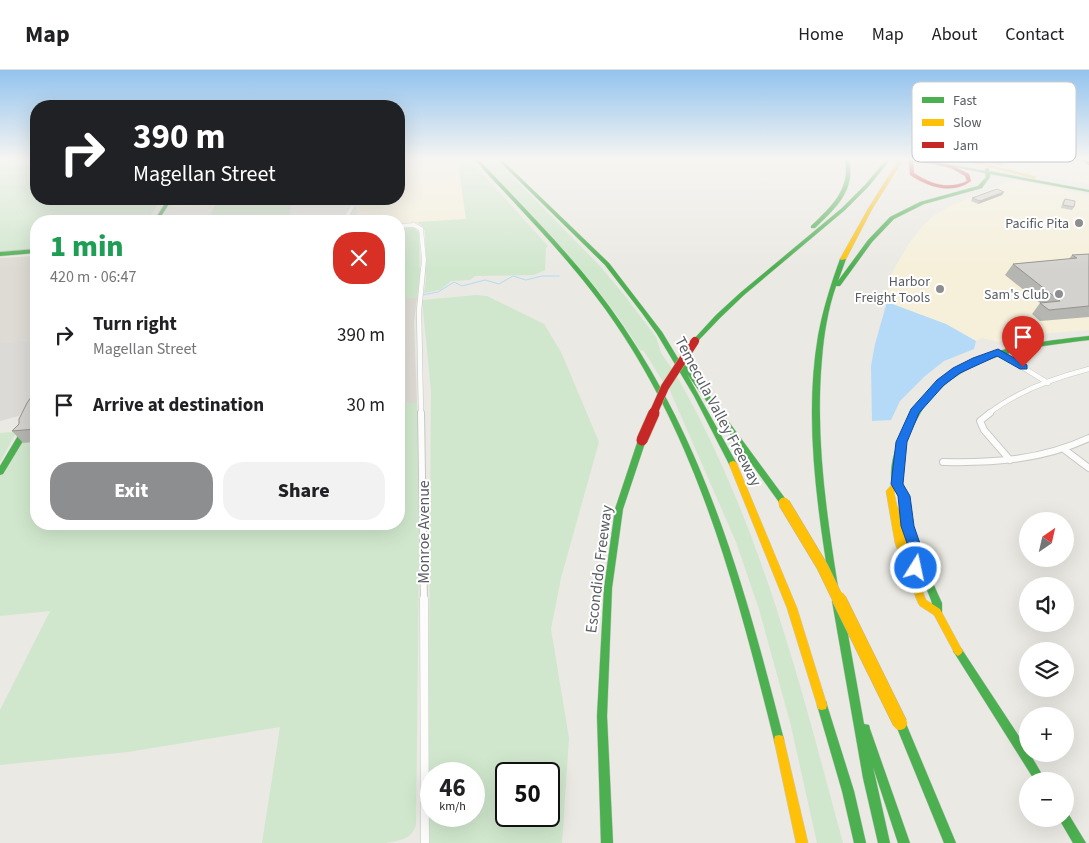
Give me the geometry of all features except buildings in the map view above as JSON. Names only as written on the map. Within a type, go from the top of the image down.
[{"type":"main road","points":[[510,196],[584,276],[621,328],[672,412],[705,487],[746,608],[793,792],[802,843]]},
{"type":"main road","name":"Temecula Valley Freeway","points":[[537,196],[607,264],[660,333],[740,478],[792,608],[848,791],[860,843]]},
{"type":"main road","points":[[768,269],[820,220],[840,196]]},
{"type":"main road","name":"Escondido Freeway","points":[[607,843],[602,706],[606,608],[613,540],[619,509],[642,440],[665,387],[695,341],[716,316],[768,269],[843,211],[857,196]]},
{"type":"main road","points":[[879,196],[856,234],[829,298],[819,362],[817,415],[828,550],[853,695],[884,843]]},
{"type":"main road","points":[[829,298],[870,241],[893,218],[918,206],[950,196]]},
{"type":"main road","points":[[0,254],[30,252]]},
{"type":"main road","points":[[660,333],[784,503],[822,566],[900,723],[950,843]]},
{"type":"main road","points":[[936,612],[937,603],[924,573],[908,526],[904,496],[897,484],[902,442],[914,412],[935,387],[957,370],[976,360],[998,352],[1041,343],[1089,338]]},
{"type":"main road","points":[[0,472],[30,422]]},
{"type":"main road","points":[[897,484],[890,491],[899,543],[923,603],[936,612],[954,644],[1035,772]]},
{"type":"main road","points":[[892,505],[899,515],[912,563],[924,573]]},
{"type":"main road","points":[[853,695],[904,843]]},
{"type":"main road","points":[[1070,827],[1080,843]]},
{"type":"street","points":[[347,215],[352,207]]},
{"type":"street","name":"Monroe Avenue","points":[[405,226],[414,225],[421,229],[424,260],[418,311],[423,488],[424,843]]},
{"type":"street","points":[[998,352],[1048,383]]},
{"type":"street","points":[[1010,460],[984,430],[980,421],[989,413],[1011,400],[1067,374],[1089,369]]},
{"type":"street","points":[[943,462],[981,463],[1039,457],[1065,450],[1089,438]]},
{"type":"street","points":[[1065,450],[1089,468]]},
{"type":"shaded area","points":[[405,196],[463,196],[467,219],[405,223],[405,215],[356,215],[357,205],[405,205]]},
{"type":"shaded area","points":[[974,196],[1089,196],[1089,330],[1029,335],[999,342],[982,338],[976,341],[946,324],[887,302],[890,276],[908,245],[932,217],[952,205]]},
{"type":"shaded area","points":[[174,205],[227,205],[172,208]]},
{"type":"shaded area","points":[[30,256],[30,340],[0,342],[0,258]]},
{"type":"shaded area","points":[[417,297],[414,322],[417,403],[405,404],[405,298]]},
{"type":"shaded area","points":[[30,340],[30,399],[19,416],[0,421],[0,342]]},
{"type":"green space","points":[[0,196],[30,196],[30,205],[157,205],[151,215],[30,215],[30,249],[0,251]]},
{"type":"green space","points":[[463,196],[503,196],[548,246],[546,248],[545,270],[534,275],[475,276],[470,280],[451,281],[440,290],[424,293],[426,280],[425,231],[418,222],[466,219]]},
{"type":"green space","points":[[514,196],[531,196],[599,265],[625,296],[656,337],[661,353],[672,369],[665,385],[644,351],[640,350],[604,299],[544,228]]},
{"type":"green space","points":[[215,205],[292,205],[289,215],[210,215]]},
{"type":"green space","points":[[405,227],[412,227],[419,232],[420,275],[417,297],[405,298]]},
{"type":"green space","points":[[476,295],[487,296],[544,324],[561,352],[599,442],[561,578],[551,629],[569,738],[562,843],[430,843],[429,827],[485,827],[485,762],[428,762],[431,391],[422,300]]},
{"type":"green space","points":[[675,373],[705,429],[731,486],[754,544],[793,662],[843,843],[817,843],[791,726],[759,609],[736,542],[668,386]]},
{"type":"green space","points":[[417,403],[419,559],[416,825],[411,834],[401,840],[386,843],[262,843],[280,727],[128,752],[0,765],[0,710],[50,611],[0,616],[0,476],[20,443],[30,442],[30,530],[405,530],[405,404]]},
{"type":"green space","points":[[0,433],[16,433],[0,462]]},
{"type":"water","points":[[887,302],[946,324],[976,341],[974,349],[944,361],[925,376],[900,401],[891,420],[872,421],[871,366]]},
{"type":"waterway","points":[[422,295],[438,292],[454,282],[462,286],[485,280],[499,284],[513,276],[526,280],[542,276],[559,276]]},
{"type":"traffic: fast","points":[[511,196],[552,240],[604,304],[650,373],[676,422],[699,473],[736,579],[779,740]]},
{"type":"traffic: fast","points":[[537,196],[607,264],[660,333],[697,396],[733,464]]},
{"type":"traffic: fast","points":[[813,227],[834,206],[841,196]]},
{"type":"traffic: fast","points":[[695,341],[742,294],[819,231],[857,196]]},
{"type":"traffic: fast","points":[[838,285],[870,241],[892,218],[922,203],[947,196]]},
{"type":"traffic: fast","points":[[160,215],[166,205]]},
{"type":"traffic: fast","points":[[0,254],[30,252]]},
{"type":"traffic: fast","points":[[834,587],[818,464],[817,379],[821,337],[830,297],[843,259]]},
{"type":"traffic: fast","points":[[937,612],[937,603],[915,547],[909,528],[904,499],[896,482],[899,453],[909,427],[924,403],[942,383],[962,369],[985,358],[1010,350],[1089,338]]},
{"type":"traffic: fast","points":[[685,366],[784,503]]},
{"type":"traffic: fast","points":[[0,472],[25,431]]},
{"type":"traffic: fast","points":[[607,843],[602,716],[608,588],[619,509],[642,440]]},
{"type":"traffic: fast","points":[[837,601],[869,778],[884,843]]},
{"type":"traffic: fast","points":[[958,651],[1035,772]]},
{"type":"traffic: fast","points":[[822,705],[848,791],[860,843]]},
{"type":"traffic: fast","points":[[900,723],[950,843]]},
{"type":"traffic: fast","points":[[865,729],[904,843]]},
{"type":"traffic: fast","points":[[1070,827],[1080,843]]},
{"type":"traffic: slow","points":[[843,259],[878,196]]},
{"type":"traffic: slow","points":[[733,464],[792,608],[822,705]]},
{"type":"traffic: slow","points":[[897,484],[890,491],[899,543],[923,603],[937,612],[958,651]]},
{"type":"traffic: slow","points":[[784,503],[822,566],[900,723]]},
{"type":"traffic: slow","points":[[893,507],[899,515],[913,563],[916,568],[924,573]]},
{"type":"traffic: slow","points":[[779,740],[802,843]]},
{"type":"traffic: jam","points":[[642,440],[665,387],[695,341]]},
{"type":"place","name":"Pacific Pita","points":[[1079,223]]},
{"type":"place","name":"Harbor Freight Tools","points":[[940,289]]},
{"type":"place","name":"Sam's Club","points":[[1059,294]]},
{"type":"route","points":[[916,568],[924,573],[914,549],[908,526],[904,496],[897,484],[902,442],[914,412],[935,387],[957,370],[976,360],[998,352],[1023,367]]}]
